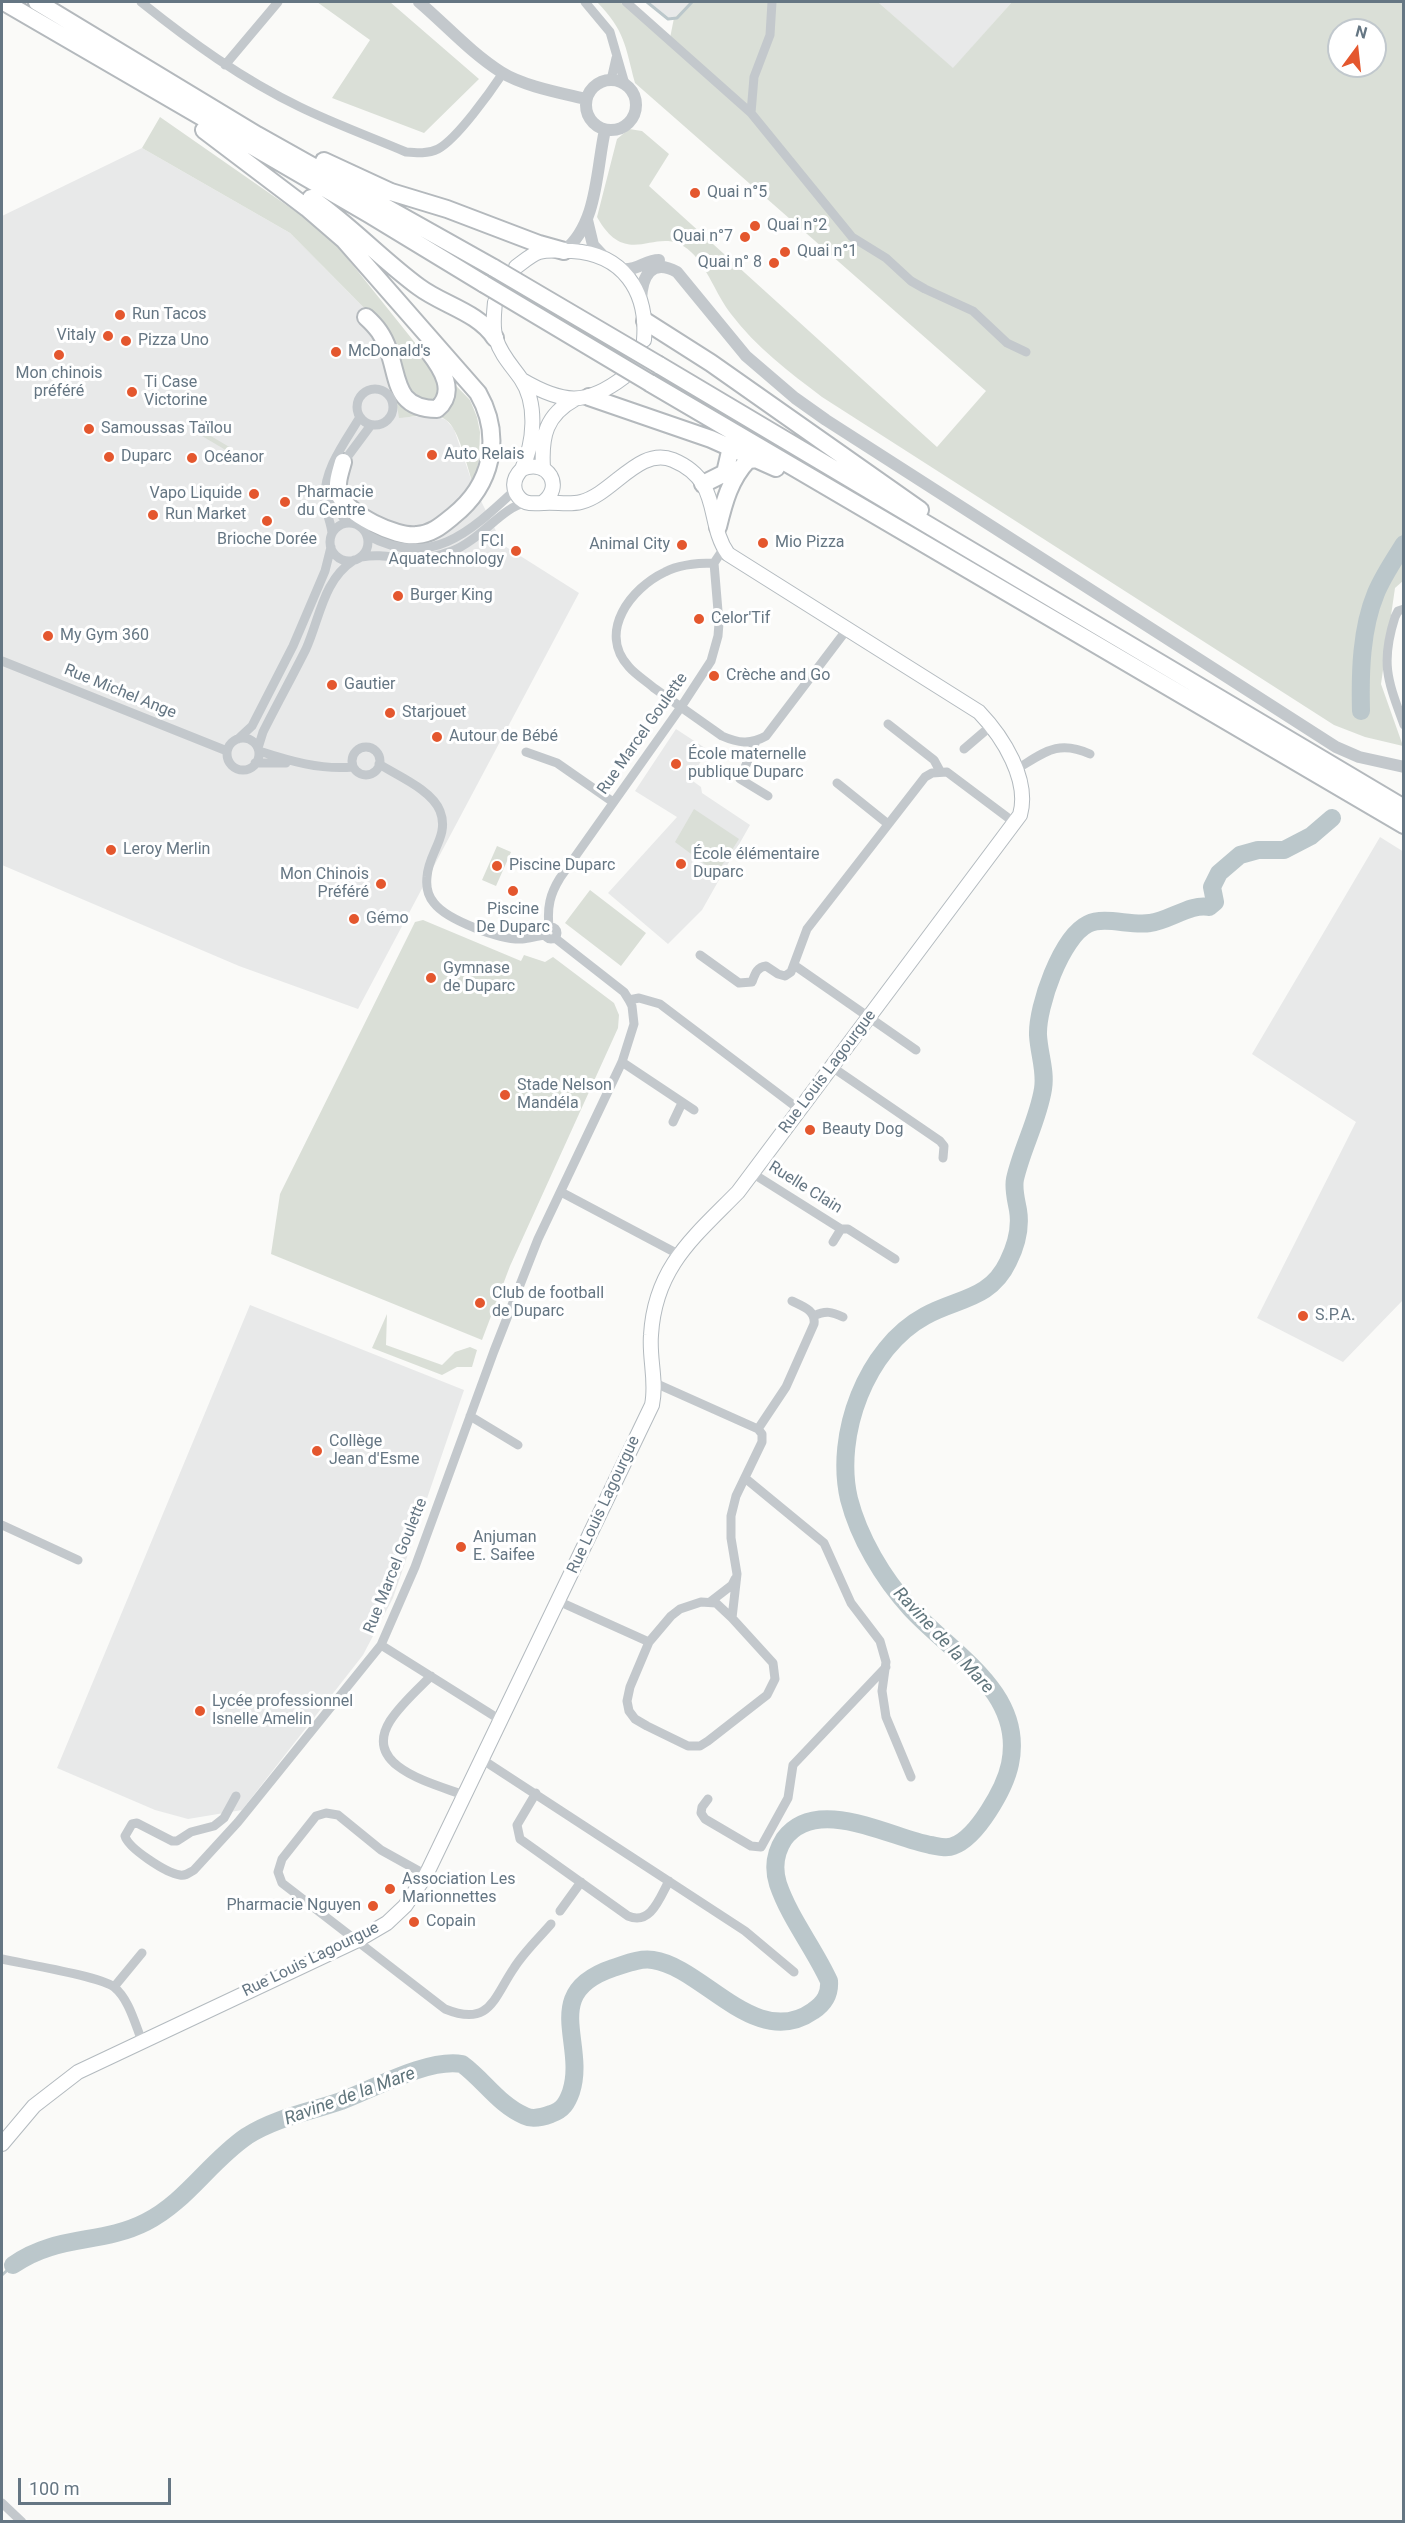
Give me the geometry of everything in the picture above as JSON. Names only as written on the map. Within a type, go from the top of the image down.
[{"type":"highway","points":[[4,2],[369,214],[650,383],[1404,825]]},
{"type":"highway","points":[[37,2],[257,135],[494,268],[659,365],[1054,602],[1404,808]]},
{"type":"highway","points":[[151,70],[195,90],[311,155],[364,181],[564,251]]},
{"type":"highway","points":[[125,72],[157,101],[253,158],[337,216],[420,288],[486,325],[495,338]]},
{"type":"highway","points":[[204,130],[330,226],[357,253],[484,402],[492,427],[493,443],[487,472],[473,497],[457,513],[431,532],[411,536],[390,531],[358,514],[344,503],[337,485],[343,462]]},
{"type":"highway","points":[[366,317],[381,332],[400,390],[410,402],[419,408],[437,409],[449,390],[440,366],[420,339],[405,310]]},
{"type":"highway","points":[[645,321],[711,363],[1054,602]]},
{"type":"highway","points":[[582,398],[731,447],[759,459],[844,501],[997,585]]},
{"type":"highway","points":[[703,484],[725,473],[731,447]]},
{"type":"highway","points":[[718,527],[725,499],[739,470],[748,460],[759,459]]},
{"type":"main road","points":[[516,267],[538,252],[586,252],[607,260],[619,269],[636,288],[645,321],[644,340]]},
{"type":"main road","points":[[495,302],[495,338],[506,361],[522,381],[531,410],[532,427],[528,457],[514,482],[519,498],[525,503],[580,502],[593,497],[615,483],[634,466],[654,457],[666,457],[690,470],[703,484],[712,502],[724,548]]},
{"type":"main road","points":[[543,468],[542,456],[548,424],[555,412],[582,398],[608,389],[624,377]]},
{"type":"main road","points":[[522,381],[547,395],[582,398]]},
{"type":"main road","points":[[522,469],[536,466],[543,468],[551,476],[553,482],[568,495],[593,497]]},
{"type":"main road","points":[[542,503],[550,494],[553,482]]},
{"type":"main road","name":"Rue Louis Lagourgue","points":[[2,2144],[34,2106],[78,2072],[358,1940],[387,1923],[405,1906],[426,1875],[466,1796],[652,1405],[655,1383],[650,1346],[651,1331],[664,1280],[678,1254],[738,1192],[1020,815],[1023,796],[1015,770],[992,725],[960,698],[735,560],[724,548]]},
{"type":"street","points":[[141,2],[196,46],[225,65],[300,107],[406,152],[421,154],[437,150],[451,140],[503,73]]},
{"type":"street","points":[[225,65],[278,2]]},
{"type":"street","points":[[419,2],[484,60],[503,73],[586,99]]},
{"type":"street","points":[[585,2],[610,32],[625,84]]},
{"type":"street","points":[[626,2],[751,113],[852,237],[886,258],[925,289],[973,311],[1008,343],[1026,352]]},
{"type":"street","points":[[751,113],[754,77],[770,35],[772,2]]},
{"type":"street","points":[[611,80],[617,56]]},
{"type":"street","points":[[611,80],[625,84],[631,90],[636,103],[633,117],[620,129],[605,130],[598,127],[587,115],[586,99],[595,85],[611,80]]},
{"type":"street","points":[[564,251],[575,242],[587,220],[605,130]]},
{"type":"street","points":[[587,220],[593,245],[607,260]]},
{"type":"street","points":[[619,269],[639,268],[652,260],[676,263],[684,269],[696,294]]},
{"type":"street","points":[[641,300],[644,278],[651,271],[659,267],[667,267],[677,272],[746,356],[795,398],[826,420],[1336,747],[1359,757],[1404,767]]},
{"type":"street","points":[[372,388],[386,391],[392,398],[394,406],[392,415],[386,422],[370,424],[360,417],[357,405],[359,396],[372,388]]},
{"type":"street","points":[[295,762],[255,764],[246,769],[236,767],[229,761],[227,751],[231,744],[252,726],[301,627],[325,571],[332,533],[324,502],[326,484],[332,466],[360,417]]},
{"type":"street","points":[[347,523],[333,498],[335,479],[343,462],[370,424]]},
{"type":"street","points":[[332,533],[336,528],[347,523],[359,526],[367,536],[406,549],[436,547],[457,538],[478,524],[515,490]]},
{"type":"street","points":[[331,547],[337,557],[357,558],[378,554],[408,559],[430,558],[453,550],[483,533],[511,508],[525,503]]},
{"type":"street","points":[[255,764],[263,732],[313,633],[327,591],[334,578],[345,566],[368,547],[367,536]]},
{"type":"street","points":[[724,548],[714,563],[679,566],[659,575],[628,600],[618,621],[618,648],[629,667],[722,736],[733,741],[750,743],[766,736],[848,628]]},
{"type":"street","name":"Rue Marcel Goulette","points":[[547,931],[547,909],[553,889],[706,671],[715,651],[719,611],[714,563]]},
{"type":"street","points":[[1404,609],[1398,611],[1395,617],[1386,660],[1386,675],[1404,725]]},
{"type":"street","name":"Rue Michel Ange","points":[[2,661],[227,751]]},
{"type":"street","points":[[888,724],[934,760],[940,771],[955,778],[1015,823]]},
{"type":"street","points":[[964,749],[992,725]]},
{"type":"street","points":[[238,739],[250,739],[258,750],[295,762],[333,769],[353,766]]},
{"type":"street","points":[[756,741],[740,779],[768,796]]},
{"type":"street","points":[[1015,770],[1058,747],[1078,748],[1090,754]]},
{"type":"street","points":[[324,767],[347,759],[362,748],[371,748],[378,754],[379,764],[374,773]]},
{"type":"street","points":[[526,752],[557,763],[613,802]]},
{"type":"street","points":[[354,754],[353,766],[361,774],[374,773],[405,781]]},
{"type":"street","points":[[379,764],[434,799],[443,819],[442,834],[426,877],[428,893],[443,912],[508,937],[523,939],[554,927],[557,931],[555,938],[624,992],[629,1000],[639,998],[660,1004],[800,1110]]},
{"type":"street","points":[[700,955],[735,981],[744,984],[752,982],[762,967],[766,966],[778,974],[785,975],[791,972],[799,944],[807,929],[925,777],[940,771]]},
{"type":"street","points":[[837,783],[888,824]]},
{"type":"street","points":[[794,965],[916,1050]]},
{"type":"street","name":"Rue Marcel Goulette","points":[[236,1796],[224,1818],[214,1826],[191,1832],[177,1841],[172,1841],[137,1823],[128,1830],[125,1836],[126,1842],[146,1858],[179,1875],[187,1875],[194,1870],[238,1822],[381,1645],[415,1567],[538,1239],[622,1062],[634,1024],[633,1006],[629,1000]]},
{"type":"street","points":[[622,1062],[694,1110]]},
{"type":"street","points":[[831,1067],[940,1141],[944,1146],[942,1158]]},
{"type":"street","points":[[673,1122],[682,1103]]},
{"type":"street","name":"Ruelle Clain","points":[[752,1173],[841,1229],[848,1229],[895,1259]]},
{"type":"street","points":[[561,1192],[678,1254]]},
{"type":"street","name":"Ruelle Clain","points":[[833,1242],[841,1229]]},
{"type":"street","points":[[758,1429],[786,1387],[814,1324],[814,1316],[807,1309],[792,1301]]},
{"type":"street","points":[[814,1316],[826,1312],[843,1317]]},
{"type":"street","points":[[655,1383],[758,1429],[762,1434],[762,1442],[736,1496],[731,1516],[731,1538],[737,1574],[732,1618]]},
{"type":"street","points":[[470,1416],[518,1445]]},
{"type":"street","points":[[745,1479],[824,1543],[851,1603],[884,1647],[886,1667],[882,1691],[886,1717],[911,1777]]},
{"type":"street","points":[[2,1525],[78,1560]]},
{"type":"street","points":[[710,1602],[732,1585],[737,1574]]},
{"type":"street","points":[[558,1601],[649,1642]]},
{"type":"street","points":[[710,1602],[717,1603],[732,1618],[773,1663],[775,1679],[767,1695],[700,1746],[688,1746],[635,1719],[629,1711],[627,1701],[630,1687],[649,1642],[671,1616],[690,1604],[710,1602]]},
{"type":"street","points":[[381,1645],[502,1721]]},
{"type":"street","points":[[708,1798],[701,1813],[705,1819],[751,1846],[761,1847],[788,1798],[793,1765],[886,1667]]},
{"type":"street","points":[[431,1676],[390,1720],[383,1746],[388,1758],[396,1767],[466,1796]]},
{"type":"street","points":[[483,1760],[745,1931],[794,1972]]},
{"type":"street","points":[[536,1793],[517,1825],[519,1839],[628,1916],[639,1919],[649,1915],[669,1881]]},
{"type":"street","points":[[426,1875],[381,1850],[338,1815],[326,1813],[316,1816],[279,1865],[279,1877],[282,1883],[445,2009],[470,2016],[491,2007],[515,1966],[551,1924]]},
{"type":"street","points":[[560,1911],[581,1882]]},
{"type":"street","points":[[114,1987],[142,1953]]},
{"type":"street","points":[[2,1959],[97,1980],[114,1987],[125,2001],[141,2041]]},
{"type":"street","points":[[2,2502],[22,2522]]},
{"type":"shaded area","points":[[317,2],[390,2],[479,79],[424,133],[332,98],[370,40]]},
{"type":"shaded area","points":[[597,2],[620,2],[669,43],[674,18],[690,2],[878,2],[953,68],[1012,2],[1403,2],[1404,580],[1395,588],[1381,684],[1403,746],[1365,737],[1334,725],[822,397],[751,337],[726,307],[697,258],[679,244],[667,241],[632,245],[621,242],[609,234],[597,217],[617,139],[629,129],[642,131],[669,154],[649,186],[937,447],[986,391],[635,83],[623,39]]},
{"type":"shaded area","points":[[649,2],[690,2],[674,18],[669,18]]},
{"type":"shaded area","points":[[878,2],[1012,2],[953,69]]},
{"type":"shaded area","points":[[160,117],[328,234],[420,349],[470,400],[480,432],[479,460],[473,485],[459,440],[451,424],[436,416],[399,418],[396,399],[388,386],[383,327],[290,233],[142,148]]},
{"type":"shaded area","points":[[142,148],[290,233],[383,327],[388,386],[396,399],[400,417],[436,416],[446,420],[454,429],[473,485],[503,545],[579,593],[358,1009],[239,966],[2,865],[2,216]]},
{"type":"shaded area","points":[[204,432],[253,461],[251,465],[202,436]]},
{"type":"shaded area","name":"École élémentaire Duparc","points":[[676,729],[708,750],[690,779],[701,787],[702,793],[750,825],[702,910],[668,944],[608,893],[677,817],[635,791]]},
{"type":"shaded area","points":[[694,809],[739,839],[717,873],[675,842]]},
{"type":"shaded area","points":[[1380,837],[1404,852],[1403,1300],[1343,1362],[1257,1318],[1356,1122],[1252,1054]]},
{"type":"shaded area","name":"Piscine Duparc","points":[[497,846],[511,852],[496,886],[482,880]]},
{"type":"shaded area","points":[[590,890],[646,933],[621,966],[565,923]]},
{"type":"shaded area","points":[[423,920],[521,961],[524,955],[545,962],[553,957],[614,1003],[619,1015],[618,1028],[510,1266],[482,1340],[271,1254],[280,1194],[415,922]]},
{"type":"shaded area","points":[[250,1305],[464,1390],[393,1598],[363,1655],[242,1810],[188,1819],[155,1810],[57,1768]]},
{"type":"shaded area","points":[[387,1314],[386,1345],[442,1365],[455,1352],[470,1347],[477,1350],[472,1367],[457,1367],[442,1375],[372,1348]]},
{"type":"waterway","points":[[647,2],[668,19],[677,18],[692,2]]},
{"type":"waterway","name":"Ravine de la Mare","points":[[1361,711],[1361,666],[1367,621],[1379,587],[1404,544]]},
{"type":"waterway","name":"Ravine de la Mare","points":[[13,2265],[46,2248],[112,2234],[146,2222],[186,2193],[221,2157],[247,2136],[281,2120],[341,2101],[417,2070],[448,2063],[462,2064],[499,2099],[516,2111],[535,2118],[555,2112],[564,2106],[571,2092],[574,2055],[570,2021],[571,2005],[577,1991],[591,1978],[628,1963],[653,1960],[672,1966],[730,2003],[771,2021],[792,2021],[821,2005],[828,1994],[829,1981],[789,1909],[776,1878],[776,1861],[784,1839],[798,1826],[815,1820],[833,1819],[854,1822],[930,1845],[953,1846],[971,1833],[989,1811],[1007,1774],[1012,1738],[1006,1716],[996,1695],[964,1658],[927,1625],[900,1596],[881,1571],[859,1528],[849,1499],[846,1474],[846,1448],[859,1396],[871,1371],[886,1349],[904,1330],[925,1316],[982,1291],[1001,1274],[1008,1262],[1019,1223],[1015,1179],[1038,1112],[1043,1089],[1044,1076],[1038,1035],[1042,1008],[1052,974],[1060,957],[1078,931],[1095,922],[1150,923],[1187,910],[1202,906],[1209,907],[1215,902],[1212,887],[1219,873],[1240,855],[1258,850],[1284,850],[1311,836],[1332,818]]},
{"type":"waterway","name":"Ravine de la Mare","points":[[2,2275],[13,2265]]},
{"type":"place","name":"Quai n°5","points":[[695,193]]},
{"type":"place","name":"Quai n°2","points":[[755,226]]},
{"type":"place","name":"Quai n°7","points":[[745,237]]},
{"type":"place","name":"Quai n°1","points":[[785,252]]},
{"type":"place","name":"Quai n° 8","points":[[774,263]]},
{"type":"place","name":"Run Tacos","points":[[120,315]]},
{"type":"place","name":"Vitaly","points":[[108,336]]},
{"type":"place","name":"Pizza Uno","points":[[126,341]]},
{"type":"place","name":"McDonald's","points":[[336,352]]},
{"type":"place","name":"Mon chinois préféré","points":[[59,355]]},
{"type":"place","name":"Ti Case Victorine","points":[[132,392]]},
{"type":"place","name":"Samoussas Taïlou","points":[[89,429]]},
{"type":"place","name":"Auto Relais","points":[[432,455]]},
{"type":"place","name":"Duparc","points":[[109,457]]},
{"type":"place","name":"Océanor","points":[[192,458]]},
{"type":"place","name":"Vapo Liquide","points":[[254,494]]},
{"type":"place","name":"Pharmacie du Centre","points":[[285,502]]},
{"type":"place","name":"Run Market","points":[[153,515]]},
{"type":"place","name":"Brioche Dorée","points":[[267,521]]},
{"type":"place","name":"Mio Pizza","points":[[763,543]]},
{"type":"place","name":"Animal City","points":[[682,545]]},
{"type":"place","name":"FCI Aquatechnology","points":[[516,551]]},
{"type":"place","name":"Burger King","points":[[398,596]]},
{"type":"place","name":"Celor'Tif","points":[[699,619]]},
{"type":"place","name":"My Gym 360","points":[[48,636]]},
{"type":"place","name":"Crèche and Go","points":[[714,676]]},
{"type":"place","name":"Gautier","points":[[332,685]]},
{"type":"place","name":"Starjouet","points":[[390,713]]},
{"type":"place","name":"Autour de Bébé","points":[[437,737]]},
{"type":"place","name":"École maternelle publique Duparc","points":[[676,764]]},
{"type":"place","name":"Leroy Merlin","points":[[111,850]]},
{"type":"place","name":"École élémentaire Duparc","points":[[681,864]]},
{"type":"place","name":"Piscine Duparc","points":[[497,866]]},
{"type":"place","name":"Mon Chinois Préféré","points":[[381,884]]},
{"type":"place","name":"Piscine De Duparc","points":[[513,891]]},
{"type":"place","name":"Gémo","points":[[354,919]]},
{"type":"place","name":"Gymnase de Duparc","points":[[431,978]]},
{"type":"place","name":"Stade Nelson Mandéla","points":[[505,1095]]},
{"type":"place","name":"Beauty Dog","points":[[810,1130]]},
{"type":"place","name":"Club de football de Duparc","points":[[480,1303]]},
{"type":"place","name":"S.P.A.","points":[[1303,1316]]},
{"type":"place","name":"Collège Jean d'Esme","points":[[317,1451]]},
{"type":"place","name":"Anjuman E. Saifee","points":[[461,1547]]},
{"type":"place","name":"Lycée professionnel Isnelle Amelin","points":[[200,1711]]},
{"type":"place","name":"Association Les Marionnettes","points":[[390,1889]]},
{"type":"place","name":"Pharmacie Nguyen","points":[[373,1906]]},
{"type":"place","name":"Copain","points":[[414,1922]]}]
